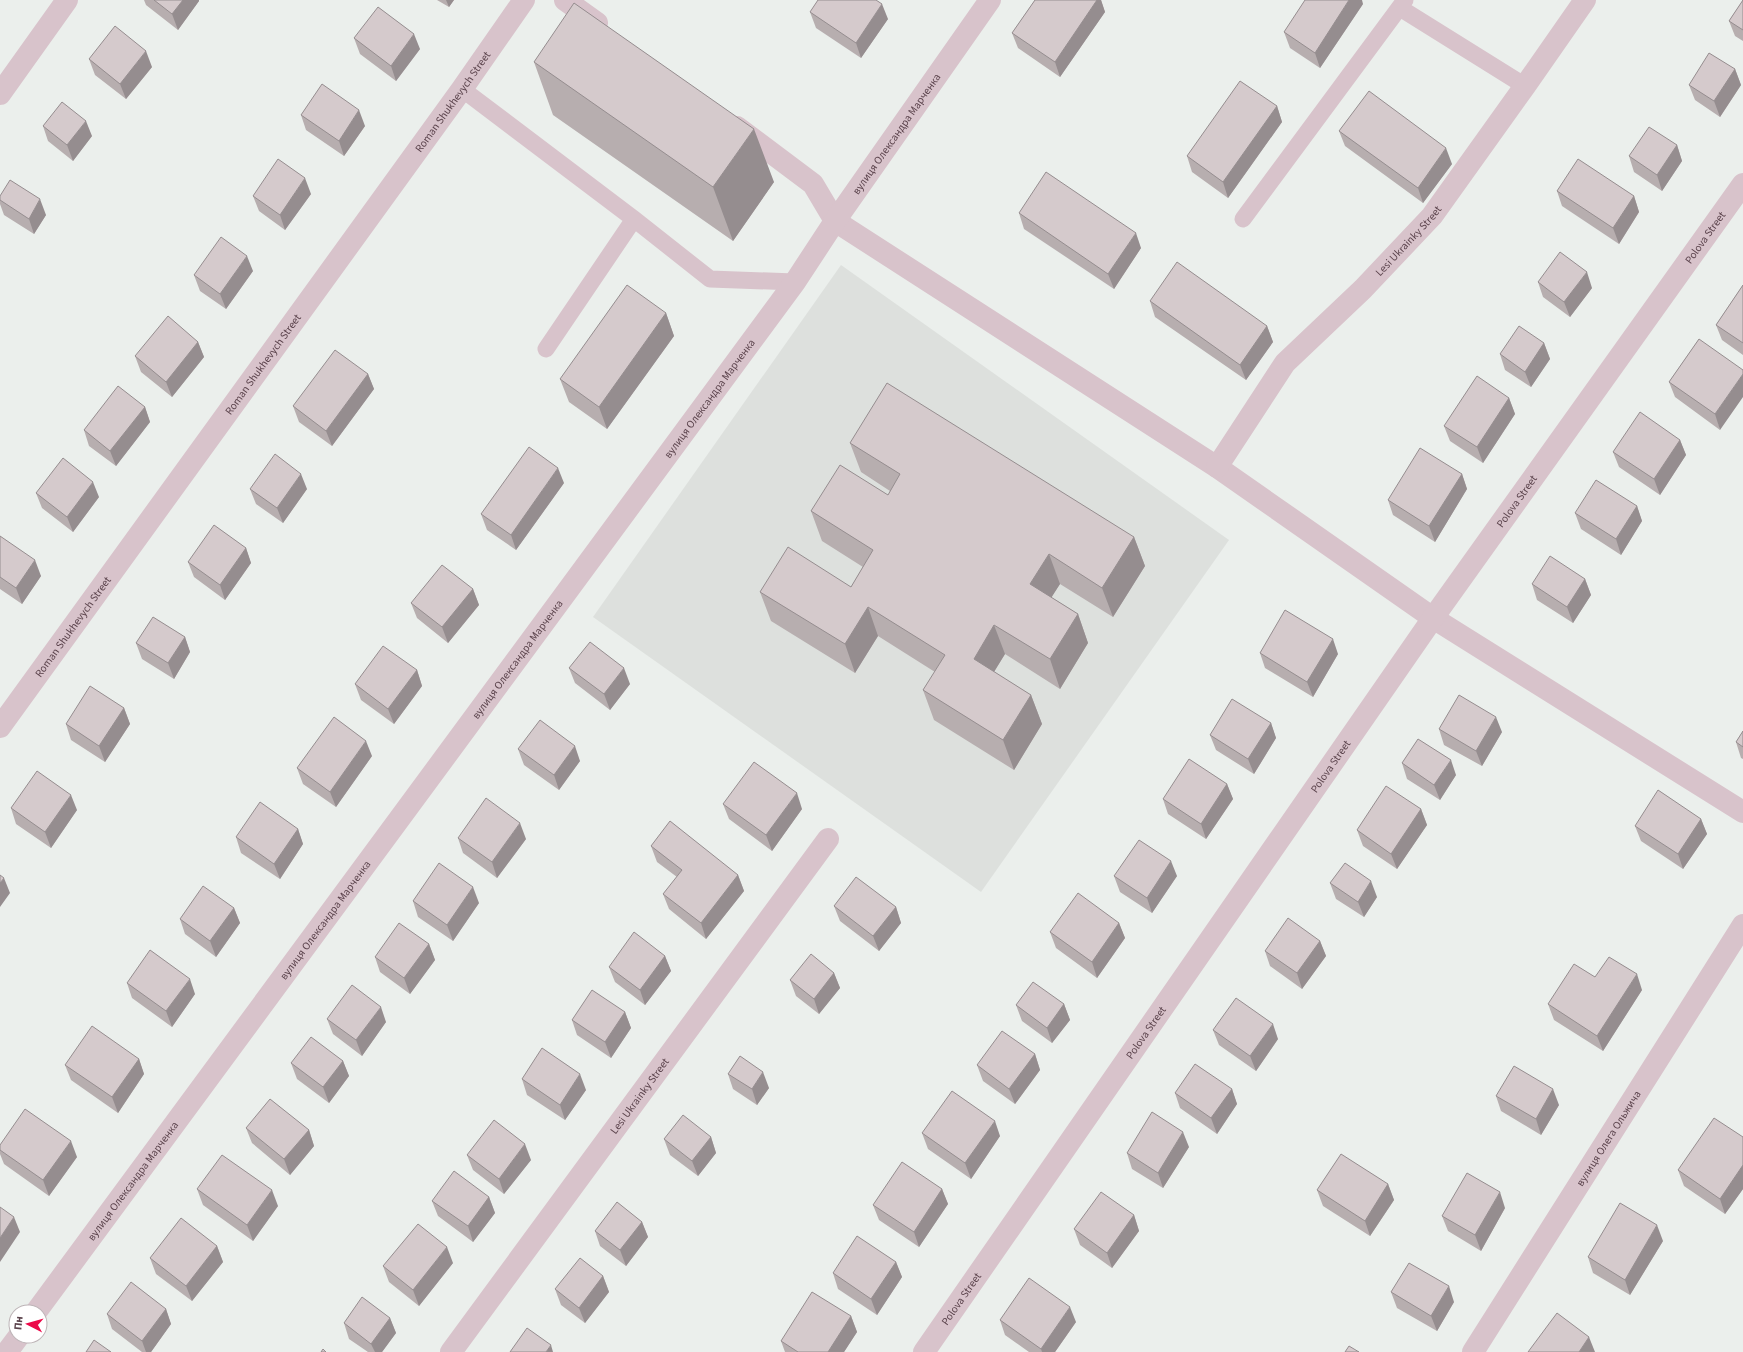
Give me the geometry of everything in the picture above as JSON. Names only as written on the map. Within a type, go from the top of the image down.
[{"type":"street","points":[[0,94],[67,0]]},
{"type":"street","name":"Roman Shukhevych Street","points":[[0,727],[462,89],[524,0]]},
{"type":"street","points":[[566,0],[610,33]]},
{"type":"street","name":"вулиця Олександра Марченка","points":[[42,1304],[795,282],[835,221],[990,0]]},
{"type":"street","name":"Lesi Ukrainky Street","points":[[1217,467],[1285,363],[1363,289],[1432,216],[1585,0]]},
{"type":"street","points":[[724,118],[813,184],[835,221],[1217,467],[1433,618],[1743,812]]},
{"type":"street","name":"Polova Street","points":[[929,1350],[1433,618],[1743,184]]},
{"type":"street","name":"Lesi Ukrainky Street","points":[[451,1352],[828,839]]},
{"type":"street","name":"вулиця Олега Ольжича","points":[[1473,1352],[1743,925]]},
{"type":"lane","points":[[1243,219],[1403,4],[1525,86]]},
{"type":"lane","points":[[462,89],[634,219],[710,279],[795,282]]},
{"type":"lane","points":[[546,349],[634,219]]},
{"type":"shaded area","points":[[841,265],[1229,540],[981,892],[593,617]]},
{"type":"building","points":[[154,0],[183,0],[172,14]]},
{"type":"building","points":[[818,0],[876,0],[882,4],[856,43],[810,12]]},
{"type":"building","points":[[1035,0],[1097,0],[1055,62],[1012,33]]},
{"type":"building","points":[[1305,0],[1349,0],[1315,53],[1284,32]]},
{"type":"building","points":[[1743,0],[1743,30],[1729,21]]},
{"type":"building","points":[[574,3],[754,129],[713,187],[534,62]]},
{"type":"building","points":[[378,7],[414,34],[391,66],[354,38]]},
{"type":"building","points":[[115,26],[146,51],[120,84],[89,59]]},
{"type":"building","points":[[1709,53],[1735,69],[1714,101],[1689,85]]},
{"type":"building","points":[[1240,81],[1277,106],[1223,182],[1187,156]]},
{"type":"building","points":[[322,84],[359,110],[339,141],[301,115]]},
{"type":"building","points":[[1369,91],[1446,148],[1418,188],[1339,131]]},
{"type":"building","points":[[62,102],[86,121],[67,145],[43,126]]},
{"type":"building","points":[[1649,127],[1677,145],[1657,175],[1629,156]]},
{"type":"building","points":[[278,159],[305,178],[280,215],[253,196]]},
{"type":"building","points":[[1578,159],[1634,196],[1613,228],[1557,191]]},
{"type":"building","points":[[1046,172],[1136,233],[1108,274],[1019,213]]},
{"type":"building","points":[[10,180],[40,199],[29,219],[0,200],[0,196]]},
{"type":"building","points":[[221,237],[247,256],[220,294],[194,275]]},
{"type":"building","points":[[1560,252],[1587,272],[1564,302],[1538,282]]},
{"type":"building","points":[[1177,262],[1267,326],[1240,365],[1150,301]]},
{"type":"building","points":[[627,285],[666,313],[599,407],[560,379]]},
{"type":"building","points":[[1743,285],[1743,343],[1716,325]]},
{"type":"building","points":[[168,316],[198,342],[166,382],[135,356]]},
{"type":"building","points":[[1519,326],[1544,343],[1525,372],[1500,354]]},
{"type":"building","points":[[1699,339],[1743,370],[1743,374],[1715,414],[1669,382]]},
{"type":"building","points":[[335,350],[368,374],[326,431],[293,406]]},
{"type":"building","points":[[1477,376],[1509,398],[1477,447],[1444,426]]},
{"type":"building","points":[[887,383],[1134,537],[1102,588],[1049,554],[1030,584],[1078,614],[1050,659],[994,625],[974,659],[1031,695],[1003,740],[923,690],[945,655],[868,607],[845,644],[760,592],[788,547],[851,587],[873,550],[811,511],[840,465],[888,495],[900,474],[850,443]]},
{"type":"building","points":[[118,386],[145,407],[110,451],[84,430]]},
{"type":"building","points":[[1640,412],[1680,440],[1654,479],[1613,452]]},
{"type":"building","points":[[529,447],[558,468],[511,535],[481,514]]},
{"type":"building","points":[[1420,448],[1462,474],[1429,526],[1388,500]]},
{"type":"building","points":[[275,454],[301,474],[277,508],[250,489]]},
{"type":"building","points":[[63,458],[93,482],[67,517],[36,493]]},
{"type":"building","points":[[1596,480],[1637,506],[1616,539],[1575,513]]},
{"type":"building","points":[[214,525],[246,548],[220,585],[188,562]]},
{"type":"building","points":[[0,536],[35,560],[16,588],[0,577]]},
{"type":"building","points":[[1550,556],[1585,579],[1567,607],[1532,584]]},
{"type":"building","points":[[442,565],[473,589],[442,627],[411,603]]},
{"type":"building","points":[[1285,610],[1333,639],[1307,682],[1260,653]]},
{"type":"building","points":[[153,617],[185,637],[168,663],[136,643]]},
{"type":"building","points":[[590,642],[624,668],[604,694],[569,668]]},
{"type":"building","points":[[383,646],[417,670],[388,709],[355,684]]},
{"type":"building","points":[[90,686],[124,708],[99,746],[66,724]]},
{"type":"building","points":[[1459,695],[1496,717],[1476,751],[1439,729]]},
{"type":"building","points":[[1232,699],[1271,723],[1248,759],[1210,735]]},
{"type":"building","points":[[334,717],[366,741],[330,792],[297,768]]},
{"type":"building","points":[[540,720],[575,746],[554,775],[518,749]]},
{"type":"building","points":[[1743,731],[1743,747],[1736,742]]},
{"type":"building","points":[[1418,739],[1451,760],[1434,785],[1402,763]]},
{"type":"building","points":[[1189,759],[1227,784],[1201,824],[1163,799]]},
{"type":"building","points":[[754,762],[797,793],[766,835],[723,804]]},
{"type":"building","points":[[37,771],[71,795],[45,832],[11,808]]},
{"type":"building","points":[[1386,786],[1421,809],[1391,854],[1357,830]]},
{"type":"building","points":[[1658,790],[1701,819],[1678,854],[1635,826]]},
{"type":"building","points":[[486,798],[520,823],[492,862],[458,838]]},
{"type":"building","points":[[260,802],[298,829],[274,864],[236,837]]},
{"type":"building","points":[[670,821],[738,875],[701,923],[663,894],[682,870],[651,846]]},
{"type":"building","points":[[1139,840],[1171,861],[1147,898],[1114,876]]},
{"type":"building","points":[[439,863],[473,887],[447,925],[413,901]]},
{"type":"building","points":[[1345,863],[1371,881],[1358,902],[1330,883]]},
{"type":"building","points":[[0,875],[4,878],[0,883]]},
{"type":"building","points":[[856,877],[896,907],[873,936],[834,906]]},
{"type":"building","points":[[203,886],[234,908],[210,941],[180,919]]},
{"type":"building","points":[[1078,893],[1119,923],[1092,962],[1050,932]]},
{"type":"building","points":[[1288,918],[1320,941],[1297,973],[1265,951]]},
{"type":"building","points":[[399,923],[429,944],[404,978],[375,957]]},
{"type":"building","points":[[634,932],[665,956],[640,990],[609,967]]},
{"type":"building","points":[[150,950],[190,979],[166,1011],[127,983]]},
{"type":"building","points":[[811,954],[834,973],[814,999],[790,980]]},
{"type":"building","points":[[1609,957],[1637,974],[1597,1036],[1548,1004],[1574,964],[1595,977]]},
{"type":"building","points":[[1033,982],[1064,1004],[1047,1028],[1016,1005]]},
{"type":"building","points":[[352,985],[381,1007],[356,1040],[327,1019]]},
{"type":"building","points":[[592,990],[625,1012],[605,1042],[572,1020]]},
{"type":"building","points":[[1236,998],[1273,1024],[1250,1056],[1213,1030]]},
{"type":"building","points":[[92,1026],[139,1059],[112,1097],[65,1065]]},
{"type":"building","points":[[1002,1031],[1035,1054],[1009,1089],[977,1065]]},
{"type":"building","points":[[311,1037],[343,1061],[323,1087],[291,1063]]},
{"type":"building","points":[[542,1048],[580,1074],[560,1105],[522,1079]]},
{"type":"building","points":[[740,1056],[763,1072],[752,1089],[728,1074]]},
{"type":"building","points":[[1195,1064],[1232,1089],[1211,1118],[1175,1093]]},
{"type":"building","points":[[1514,1066],[1553,1089],[1536,1119],[1496,1096]]},
{"type":"building","points":[[952,1091],[995,1121],[965,1163],[922,1133]]},
{"type":"building","points":[[270,1099],[309,1130],[284,1159],[246,1128]]},
{"type":"building","points":[[25,1109],[71,1141],[43,1180],[0,1150],[0,1145]]},
{"type":"building","points":[[1152,1112],[1183,1132],[1158,1173],[1127,1153]]},
{"type":"building","points":[[683,1115],[711,1137],[692,1161],[664,1139]]},
{"type":"building","points":[[1714,1118],[1743,1137],[1743,1165],[1720,1199],[1678,1170]]},
{"type":"building","points":[[494,1120],[525,1144],[499,1179],[467,1155]]},
{"type":"building","points":[[1341,1154],[1388,1184],[1365,1221],[1317,1190]]},
{"type":"building","points":[[222,1155],[272,1190],[247,1225],[197,1189]]},
{"type":"building","points":[[902,1162],[942,1189],[914,1232],[873,1205]]},
{"type":"building","points":[[454,1171],[489,1197],[468,1226],[432,1201]]},
{"type":"building","points":[[1467,1173],[1500,1192],[1475,1235],[1442,1216]]},
{"type":"building","points":[[1101,1192],[1134,1215],[1107,1253],[1074,1229]]},
{"type":"building","points":[[617,1202],[642,1222],[620,1250],[595,1231]]},
{"type":"building","points":[[1620,1203],[1657,1225],[1625,1280],[1588,1257]]},
{"type":"building","points":[[0,1207],[14,1217],[0,1238]]},
{"type":"building","points":[[181,1218],[217,1246],[186,1286],[150,1258]]},
{"type":"building","points":[[418,1224],[447,1247],[413,1290],[383,1266]]},
{"type":"building","points":[[857,1236],[896,1262],[871,1299],[833,1273]]},
{"type":"building","points":[[580,1258],[603,1276],[579,1308],[555,1289]]},
{"type":"building","points":[[1409,1263],[1449,1286],[1431,1316],[1391,1292]]},
{"type":"building","points":[[1029,1278],[1070,1307],[1041,1349],[1000,1320]]},
{"type":"building","points":[[131,1282],[166,1309],[142,1341],[107,1314]]},
{"type":"building","points":[[812,1292],[851,1316],[828,1352],[798,1352],[781,1341]]},
{"type":"building","points":[[362,1297],[390,1318],[371,1344],[344,1323]]},
{"type":"building","points":[[1557,1313],[1589,1337],[1579,1352],[1528,1352]]},
{"type":"building","points":[[527,1328],[551,1345],[546,1352],[510,1352]]},
{"type":"building","points":[[94,1340],[111,1352],[86,1352]]},
{"type":"building","points":[[1349,1346],[1359,1352],[1345,1352]]}]
